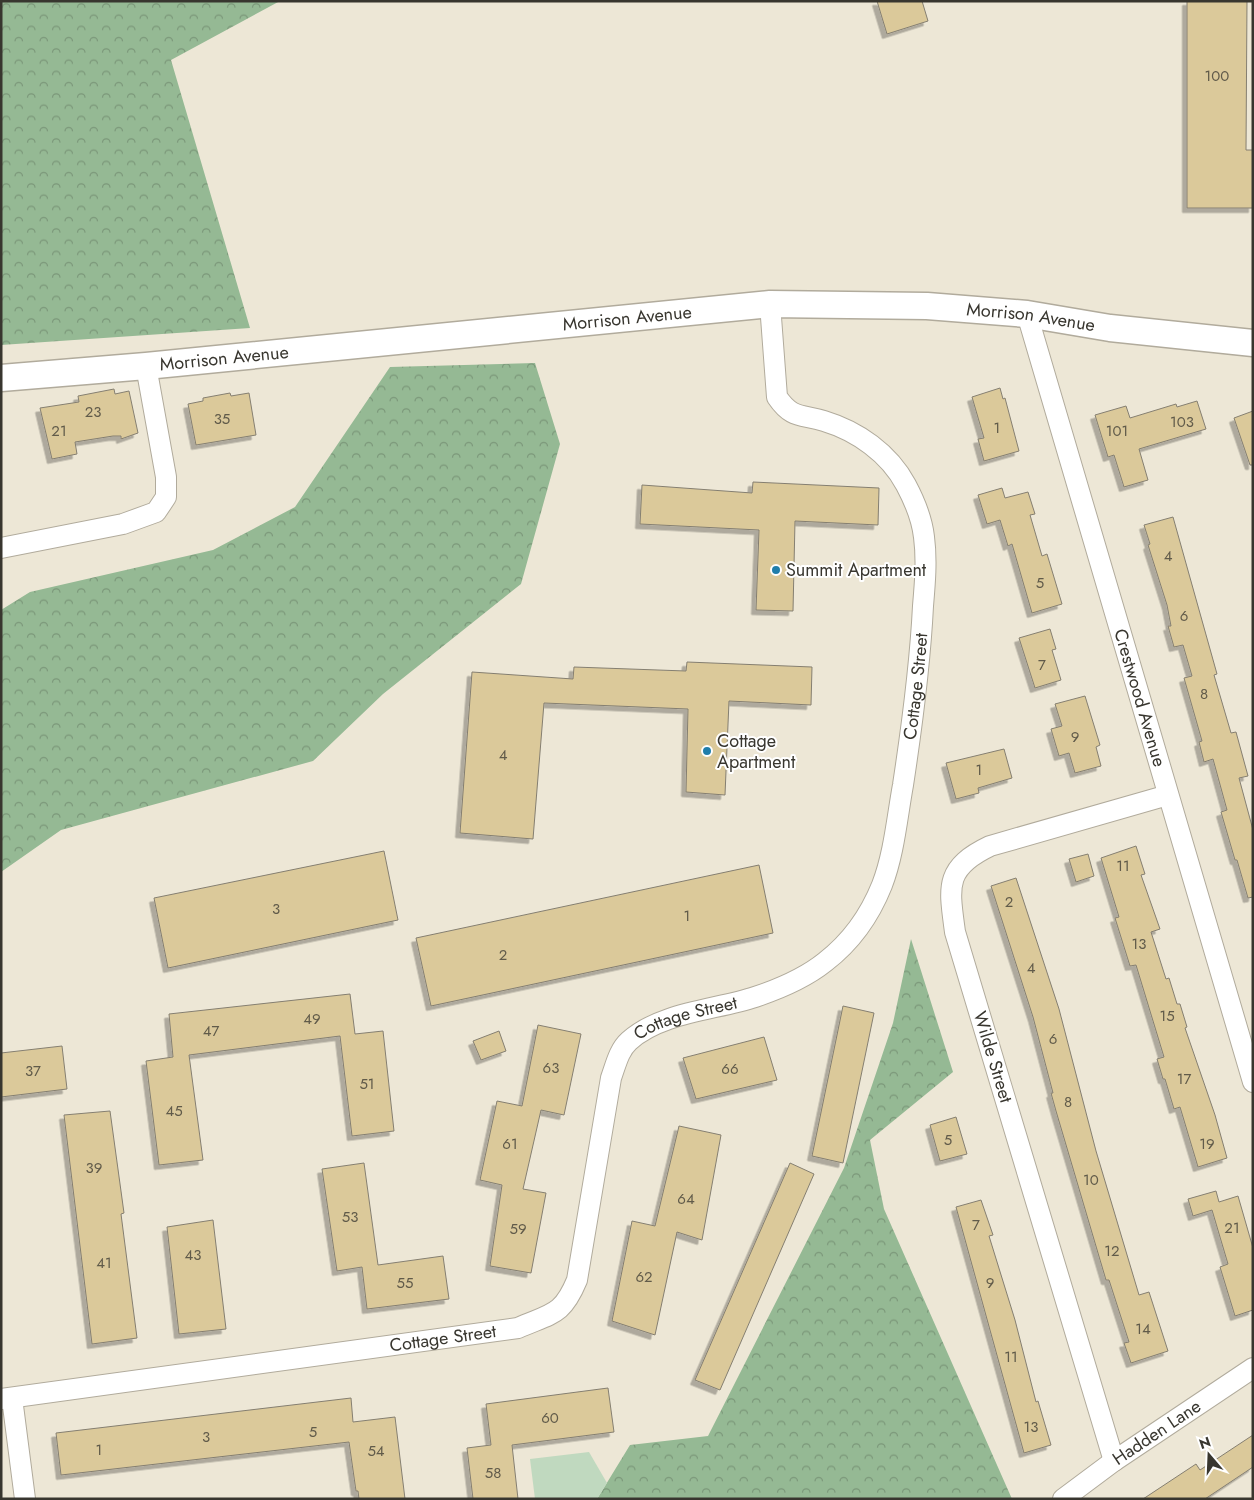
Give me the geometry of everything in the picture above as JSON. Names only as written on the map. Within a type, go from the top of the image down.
[{"type":"street","name":"Morrison Avenue","points":[[1,378],[146,366],[770,304],[927,306],[1027,314],[1110,328],[1253,343]]},
{"type":"street","name":"Cottage Street","points":[[7,1398],[518,1328],[561,1309],[569,1298],[577,1280],[611,1078],[620,1052],[630,1040],[668,1019],[755,997],[792,982],[830,957],[848,942],[868,915],[883,883],[894,835],[910,741],[922,632],[926,562],[924,535],[916,505],[893,464],[871,444],[849,431],[824,421],[793,415],[785,409],[777,397],[770,304]]},
{"type":"street","name":"Crestwood Avenue","points":[[1027,314],[1253,1082]]},
{"type":"street","points":[[1,548],[122,524],[156,512],[166,497],[166,477],[146,366]]},
{"type":"street","name":"Wilde Street","points":[[1114,1461],[955,932],[950,891],[958,866],[970,855],[990,846],[1168,795]]},
{"type":"street","name":"Hadden Lane","points":[[1063,1499],[1114,1461],[1253,1368]]},
{"type":"street","points":[[7,1398],[25,1499]]},
{"type":"green space","points":[[1,1],[280,1],[171,60],[250,328],[1,345]]},
{"type":"green space","points":[[535,363],[560,444],[521,584],[383,694],[313,761],[61,830],[1,872],[1,610],[30,592],[213,550],[295,507],[390,367]]},
{"type":"green space","points":[[911,939],[953,1072],[870,1140],[884,1209],[1012,1499],[597,1499],[630,1445],[708,1436],[844,1168],[893,1023]]},
{"type":"green space","points":[[589,1452],[607,1483],[597,1499],[535,1499],[530,1459]]},
{"type":"building","points":[[877,1],[922,1],[928,21],[887,34]]},
{"type":"building","points":[[1187,1],[1247,1],[1246,150],[1253,150],[1253,208],[1187,208]]},
{"type":"building","points":[[1000,388],[1003,399],[1005,398],[1019,451],[984,461],[978,439],[984,438],[972,397]]},
{"type":"building","points":[[114,389],[115,394],[129,391],[138,433],[121,439],[121,436],[113,436],[75,442],[77,454],[52,459],[40,408],[79,402],[78,396]]},
{"type":"building","points":[[230,393],[231,396],[249,393],[256,435],[196,445],[188,404],[203,401],[203,398]]},
{"type":"building","points":[[1197,401],[1206,429],[1139,449],[1148,480],[1124,487],[1114,455],[1108,457],[1095,415],[1126,406],[1130,418],[1176,404],[1177,407]]},
{"type":"building","points":[[1253,411],[1253,465],[1250,465],[1234,418]]},
{"type":"building","name":"Summit Apartment","points":[[753,482],[879,488],[878,525],[795,521],[793,611],[756,610],[759,530],[640,524],[642,485],[752,493]]},
{"type":"building","points":[[1002,488],[1005,498],[1028,492],[1035,514],[1030,515],[1042,556],[1047,554],[1062,604],[1032,613],[1012,544],[1008,546],[1000,520],[987,524],[978,495]]},
{"type":"building","points":[[1173,517],[1217,674],[1214,675],[1231,733],[1236,732],[1248,776],[1239,778],[1253,830],[1253,897],[1248,898],[1221,812],[1227,810],[1213,759],[1204,762],[1199,742],[1202,741],[1184,678],[1192,676],[1183,645],[1174,647],[1168,626],[1171,626],[1167,605],[1148,545],[1150,544],[1144,525]]},
{"type":"building","points":[[1050,629],[1056,649],[1052,650],[1061,680],[1035,688],[1019,638]]},
{"type":"building","points":[[687,662],[812,667],[811,705],[729,701],[725,795],[686,792],[688,709],[544,703],[533,839],[460,833],[472,672],[573,679],[574,667],[686,671]]},
{"type":"building","points":[[1085,696],[1100,745],[1096,747],[1101,766],[1075,773],[1069,753],[1059,756],[1051,729],[1062,726],[1055,704]]},
{"type":"building","points":[[1004,749],[1012,778],[978,788],[979,793],[956,799],[946,763]]},
{"type":"building","points":[[1136,846],[1145,874],[1141,875],[1160,929],[1151,932],[1166,979],[1169,978],[1177,1004],[1180,1004],[1187,1027],[1185,1028],[1215,1115],[1227,1158],[1198,1167],[1180,1107],[1174,1109],[1165,1079],[1163,1079],[1157,1059],[1164,1057],[1136,965],[1130,966],[1115,918],[1119,917],[1101,858]]},
{"type":"building","points":[[384,851],[398,920],[168,968],[154,898]]},
{"type":"building","points":[[1088,854],[1094,876],[1076,882],[1069,859]]},
{"type":"building","points":[[759,865],[773,933],[431,1006],[416,938]]},
{"type":"building","points":[[1016,878],[1059,1009],[1096,1151],[1139,1295],[1149,1292],[1168,1351],[1131,1363],[1124,1343],[1129,1342],[1109,1280],[1106,1280],[1051,1093],[1053,1093],[1033,1017],[991,886]]},
{"type":"building","points":[[350,994],[355,1034],[383,1031],[394,1131],[352,1136],[340,1036],[189,1055],[203,1160],[159,1165],[146,1061],[173,1057],[169,1014]]},
{"type":"building","points":[[843,1006],[874,1013],[843,1163],[812,1156]]},
{"type":"building","points":[[538,1025],[581,1034],[564,1115],[541,1110],[523,1189],[546,1193],[531,1273],[490,1266],[502,1185],[480,1180],[497,1101],[522,1106]]},
{"type":"building","points":[[499,1031],[506,1051],[481,1060],[473,1041]]},
{"type":"building","points":[[764,1037],[777,1080],[696,1099],[683,1058]]},
{"type":"building","points":[[62,1046],[67,1089],[1,1097],[1,1053]]},
{"type":"building","points":[[110,1111],[124,1213],[121,1214],[137,1338],[92,1344],[64,1115]]},
{"type":"building","points":[[956,1117],[967,1154],[940,1161],[930,1125]]},
{"type":"building","points":[[679,1126],[721,1135],[702,1240],[677,1232],[655,1335],[612,1321],[632,1221],[655,1226]]},
{"type":"building","points":[[364,1163],[378,1265],[443,1256],[449,1299],[367,1309],[362,1267],[337,1271],[322,1169]]},
{"type":"building","points":[[790,1163],[814,1174],[720,1390],[695,1380]]},
{"type":"building","points":[[1216,1191],[1219,1202],[1238,1196],[1253,1248],[1253,1310],[1235,1316],[1220,1267],[1228,1264],[1212,1210],[1193,1216],[1188,1199]]},
{"type":"building","points":[[981,1200],[993,1235],[989,1236],[1015,1320],[1036,1402],[1038,1401],[1051,1445],[1024,1453],[956,1207]]},
{"type":"building","points":[[213,1220],[226,1329],[179,1334],[167,1227]]},
{"type":"building","points":[[608,1388],[614,1432],[512,1445],[518,1499],[473,1499],[467,1448],[491,1445],[486,1404]]},
{"type":"building","points":[[351,1398],[353,1422],[395,1417],[405,1499],[359,1499],[358,1491],[356,1491],[349,1442],[61,1475],[56,1433]]},
{"type":"building","points":[[1253,1435],[1253,1467],[1205,1499],[1143,1499],[1196,1464],[1200,1470]]},
{"type":"place","name":"Summit Apartment","points":[[776,570]]},
{"type":"place","name":"Cottage Apartment","points":[[707,751]]}]
